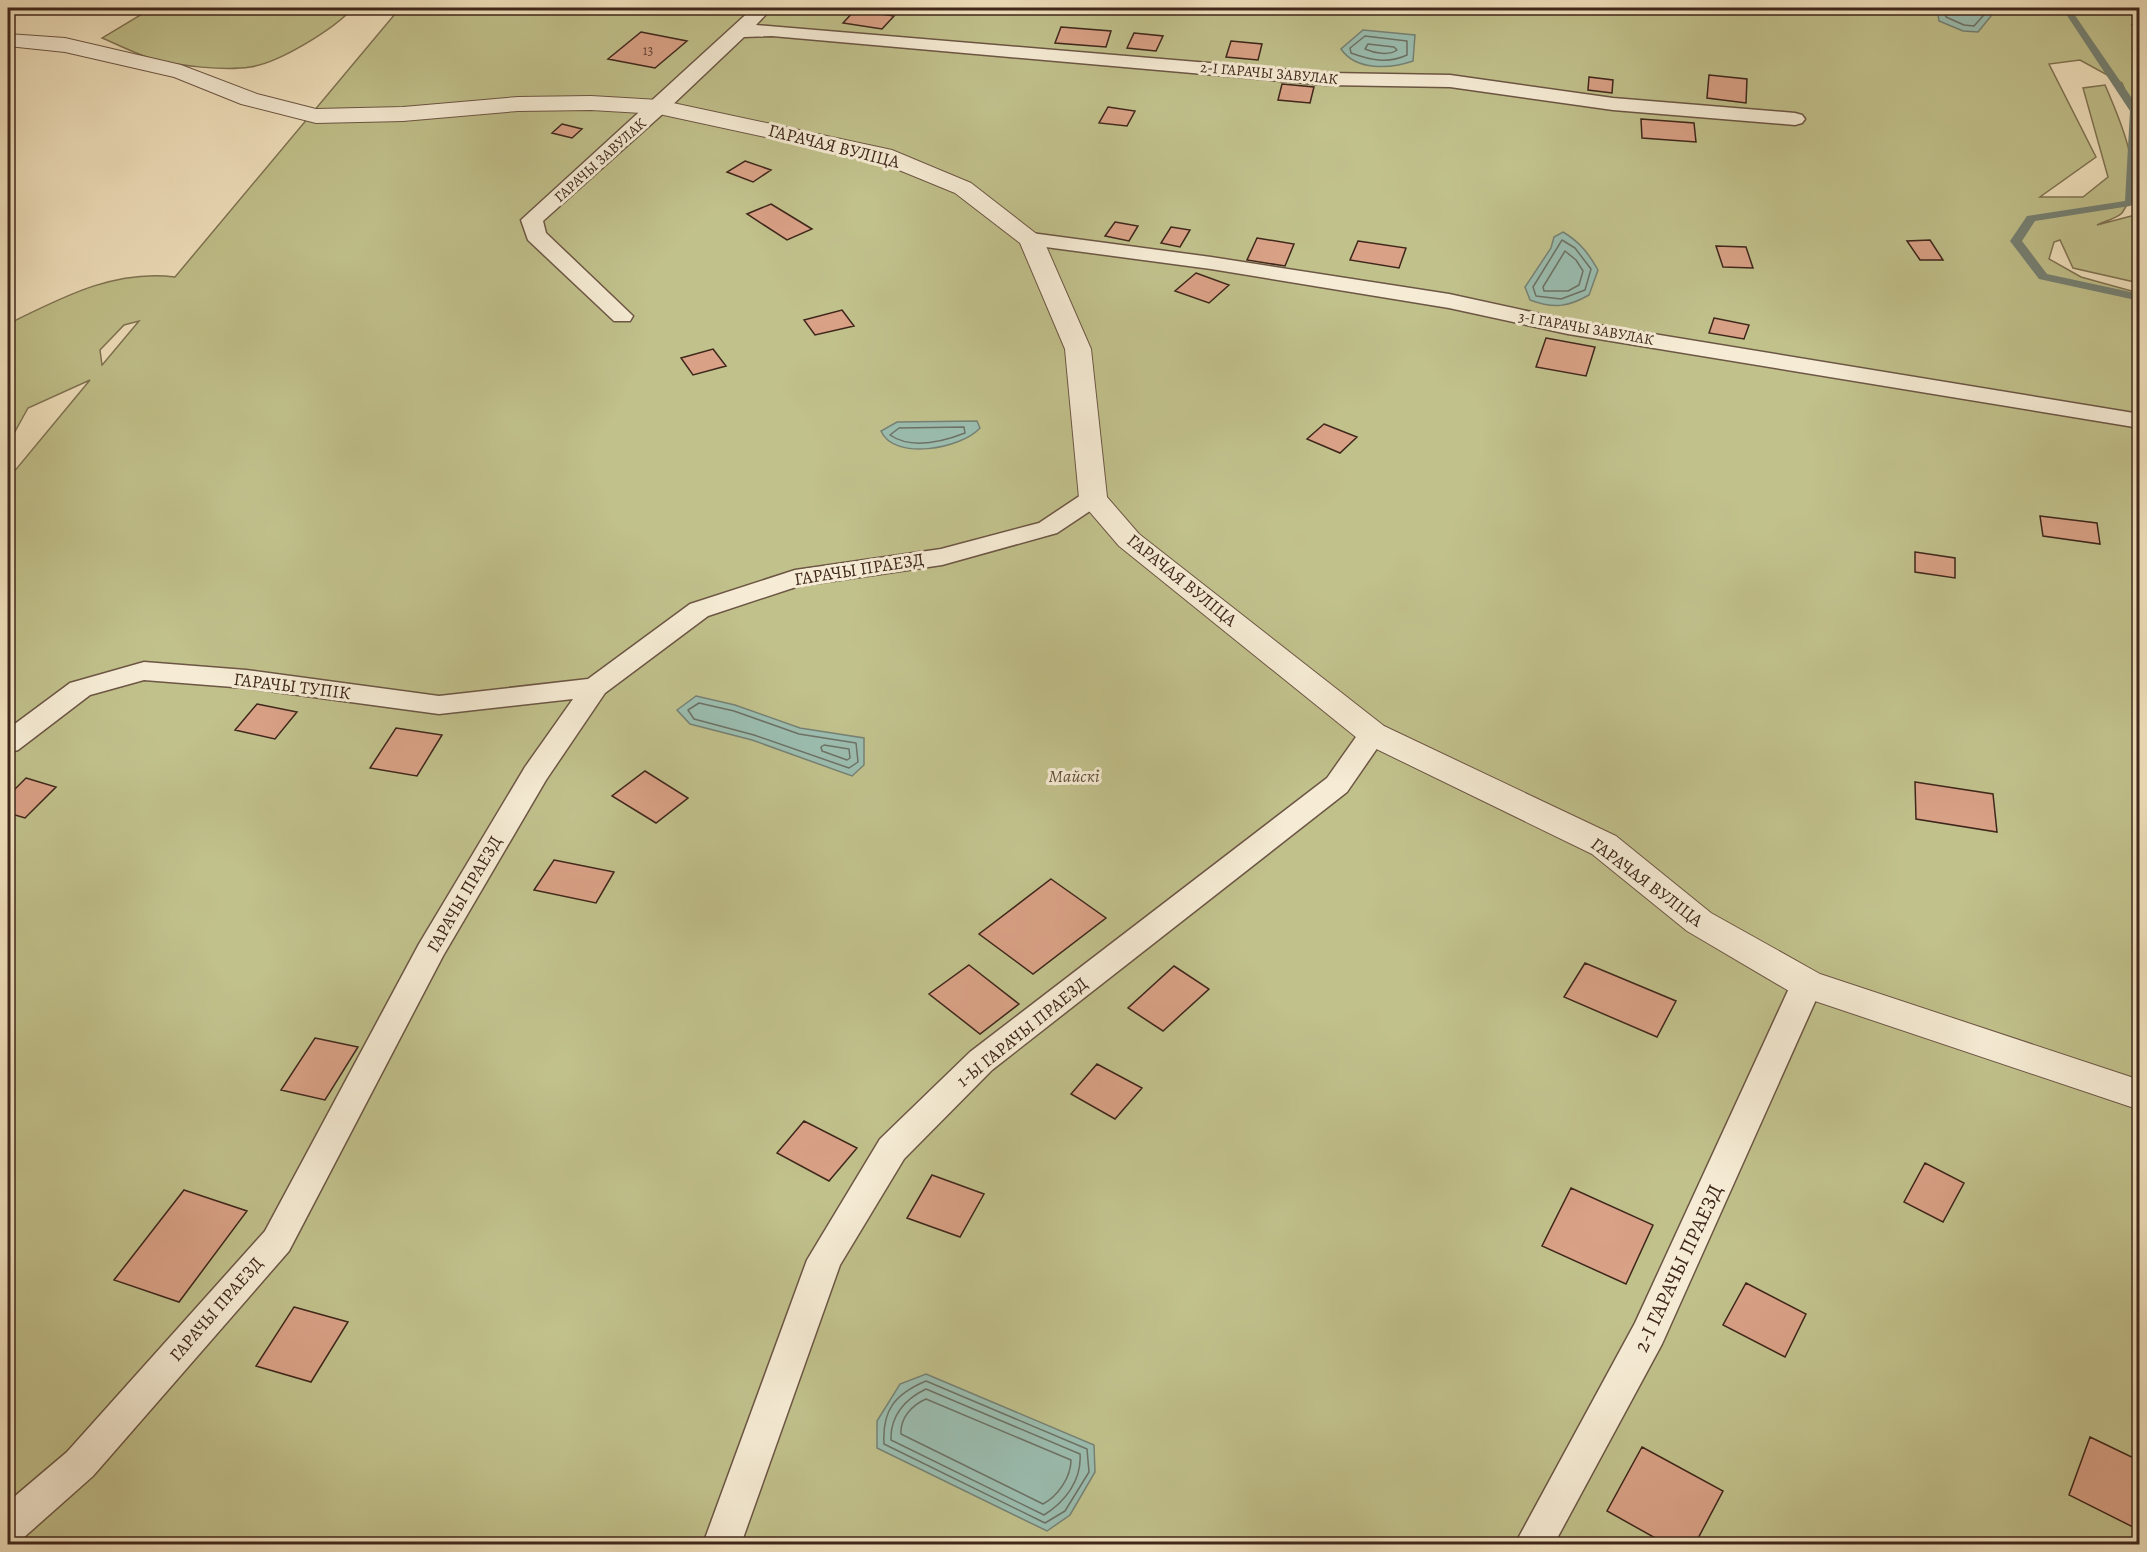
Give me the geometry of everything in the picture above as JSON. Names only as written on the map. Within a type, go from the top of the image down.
[{"type":"street","name":"ГАРАЧАЯ ВУЛІЦА","points":[[8,40],[65,45],[182,72],[249,99],[316,116],[403,114],[518,104],[591,103],[659,107],[884,155],[963,188],[1031,239],[1078,349],[1093,498],[1130,540],[1373,734],[1604,845],[1699,922],[1807,984],[2139,1095]]},
{"type":"lane","name":"ГАРАЧЫ ЗАВУЛАК","points":[[622,316],[536,235],[532,220],[742,31],[763,8]]},
{"type":"lane","name":"2-І ГАРАЧЫ ЗАВУЛАК","points":[[742,31],[772,30],[1328,79],[1450,81],[1613,104],[1796,119]]},
{"type":"lane","name":"3-І ГАРАЧЫ ЗАВУЛАК","points":[[1031,239],[1223,265],[1449,301],[1568,327],[2139,421]]},
{"type":"lane","name":"ГАРАЧЫ ПРАЕЗД","points":[[8,1526],[80,1464],[277,1241],[430,952],[535,774],[595,687],[699,610],[795,578],[942,557],[1048,528],[1093,498]]},
{"type":"lane","name":"ГАРАЧЫ ТУПІК","points":[[8,743],[80,689],[144,671],[246,679],[439,705],[595,687]]},
{"type":"lane","name":"1-Ы ГАРАЧЫ ПРАЕЗД","points":[[723,1545],[824,1260],[892,1149],[981,1061],[1337,785],[1373,734]]},
{"type":"lane","name":"2-І ГАРАЧЫ ПРАЕЗД","points":[[1534,1545],[1649,1333],[1807,984]]},
{"type":"green space","points":[[152,8],[353,8],[320,35],[276,59],[250,67],[228,68],[163,62],[140,55],[102,38]]},
{"type":"green space","name":"Майскі","points":[[400,8],[2139,8],[2139,24],[2132,25],[2139,33],[2139,124],[2122,83],[2080,60],[2049,64],[2096,157],[2040,197],[2083,197],[2108,177],[2083,88],[2105,85],[2129,150],[2132,184],[2129,199],[2122,213],[2097,225],[2139,214],[2139,283],[2073,268],[2060,240],[2054,242],[2049,259],[2081,277],[2139,293],[2139,1544],[8,1544],[8,472],[13,473],[90,380],[28,408],[8,444],[8,324],[68,296],[109,282],[131,277],[175,277]],"holes":[[[139,321],[102,365],[100,350],[124,325]]]},
{"type":"water","points":[[1937,8],[1995,8],[1996,10],[1978,32],[1963,31],[1939,21]]},
{"type":"water","points":[[1363,30],[1415,35],[1413,61],[1384,67],[1364,65],[1355,61],[1341,49]]},
{"type":"water","points":[[1563,232],[1584,249],[1598,270],[1589,295],[1574,302],[1554,306],[1530,300],[1525,287],[1551,248],[1554,237]]},
{"type":"water","points":[[977,421],[980,428],[971,435],[958,442],[928,449],[899,446],[888,440],[881,431],[897,422]]},
{"type":"water","points":[[696,696],[735,705],[800,728],[864,738],[864,765],[852,776],[752,740],[690,724],[677,710]]},
{"type":"water","points":[[926,1374],[1094,1445],[1095,1472],[1070,1515],[1047,1531],[877,1448],[877,1421],[900,1384]]},
{"type":"building","points":[[855,10],[894,16],[882,29],[843,23]]},
{"type":"building","points":[[1061,27],[1111,31],[1106,47],[1055,43]]},
{"type":"building","points":[[641,32],[687,41],[655,68],[608,59]]},
{"type":"building","points":[[1134,33],[1163,36],[1156,51],[1127,48]]},
{"type":"building","points":[[1231,41],[1262,44],[1258,60],[1226,57]]},
{"type":"building","points":[[1709,75],[1747,79],[1746,103],[1707,98]]},
{"type":"building","points":[[1589,77],[1613,80],[1612,93],[1588,90]]},
{"type":"building","points":[[1282,84],[1314,87],[1310,103],[1278,100]]},
{"type":"building","points":[[1108,107],[1135,111],[1127,126],[1099,123]]},
{"type":"building","points":[[1641,119],[1694,123],[1696,142],[1642,138]]},
{"type":"building","points":[[562,124],[582,129],[572,138],[552,133]]},
{"type":"building","points":[[745,161],[771,170],[753,182],[727,172]]},
{"type":"building","points":[[771,204],[812,229],[787,240],[747,214]]},
{"type":"building","points":[[1115,222],[1138,226],[1129,241],[1105,236]]},
{"type":"building","points":[[1171,227],[1190,230],[1180,247],[1161,243]]},
{"type":"building","points":[[1257,238],[1294,244],[1285,266],[1247,260]]},
{"type":"building","points":[[1930,240],[1943,260],[1920,260],[1907,241]]},
{"type":"building","points":[[1358,241],[1406,248],[1399,268],[1350,260]]},
{"type":"building","points":[[1716,246],[1746,247],[1753,268],[1723,267]]},
{"type":"building","points":[[1196,273],[1229,285],[1209,303],[1175,291]]},
{"type":"building","points":[[842,310],[854,326],[815,335],[804,320]]},
{"type":"building","points":[[1714,318],[1749,325],[1744,339],[1709,333]]},
{"type":"building","points":[[1546,338],[1595,347],[1586,376],[1536,367]]},
{"type":"building","points":[[713,349],[726,366],[693,375],[681,358]]},
{"type":"building","points":[[1324,424],[1357,437],[1340,453],[1307,439]]},
{"type":"building","points":[[2040,516],[2097,523],[2100,544],[2043,536]]},
{"type":"building","points":[[1915,552],[1955,558],[1955,578],[1915,572]]},
{"type":"building","points":[[257,704],[297,712],[275,739],[235,730]]},
{"type":"building","points":[[396,728],[442,735],[417,776],[370,768]]},
{"type":"building","points":[[645,771],[688,798],[656,823],[612,796]]},
{"type":"building","points":[[26,778],[56,787],[25,818],[8,813],[8,796]]},
{"type":"building","points":[[1915,782],[1993,794],[1997,832],[1916,819]]},
{"type":"building","points":[[554,860],[614,872],[596,903],[534,890]]},
{"type":"building","points":[[1051,879],[1106,918],[1033,974],[979,934]]},
{"type":"building","points":[[1585,963],[1676,1001],[1657,1037],[1564,997]]},
{"type":"building","points":[[969,965],[1019,1004],[980,1034],[929,994]]},
{"type":"building","points":[[1174,966],[1209,989],[1163,1031],[1128,1008]]},
{"type":"building","points":[[315,1038],[358,1047],[325,1100],[281,1090]]},
{"type":"building","points":[[1097,1064],[1142,1088],[1115,1119],[1071,1094]]},
{"type":"building","points":[[804,1121],[857,1148],[829,1181],[777,1153]]},
{"type":"building","points":[[1925,1163],[1964,1183],[1943,1222],[1904,1202]]},
{"type":"building","points":[[932,1175],[984,1194],[960,1237],[907,1218]]},
{"type":"building","points":[[1571,1188],[1653,1225],[1626,1284],[1542,1246]]},
{"type":"building","points":[[184,1190],[247,1211],[179,1302],[114,1280]]},
{"type":"building","points":[[1746,1283],[1806,1314],[1785,1357],[1723,1325]]},
{"type":"building","points":[[294,1307],[348,1322],[311,1382],[256,1366]]},
{"type":"building","points":[[2090,1437],[2140,1461],[2140,1508],[2133,1527],[2069,1495]]},
{"type":"building","points":[[1642,1447],[1723,1491],[1695,1544],[1666,1544],[1607,1511]]},
{"type":"waterway","points":[[2066,8],[2135,111],[2130,203],[2031,218],[2016,241],[2043,277],[2140,298]]}]
